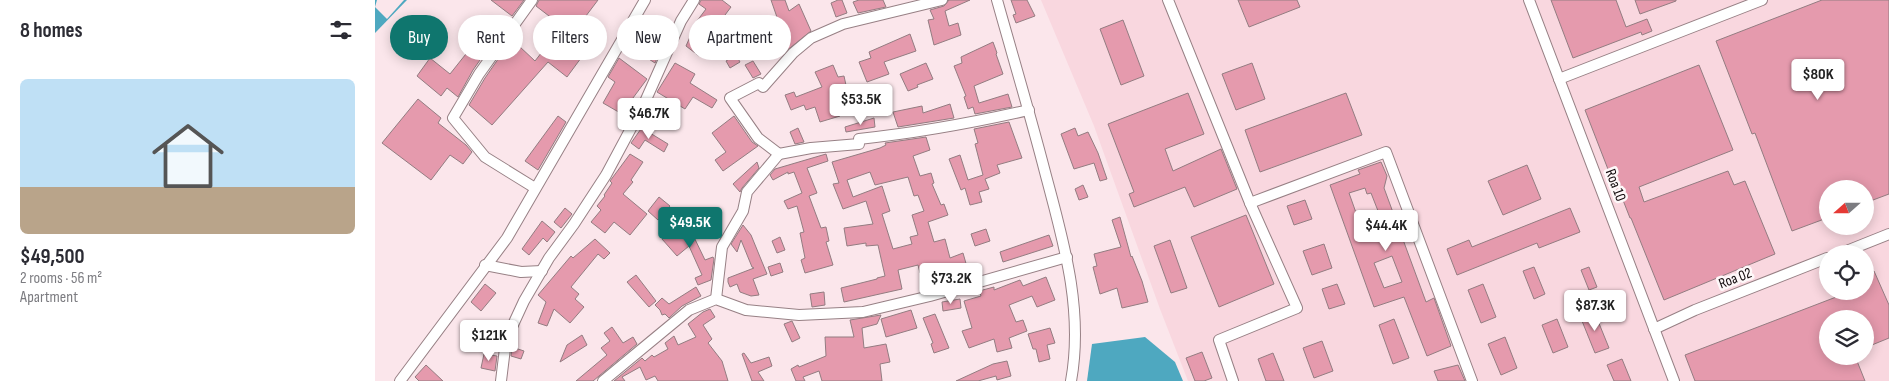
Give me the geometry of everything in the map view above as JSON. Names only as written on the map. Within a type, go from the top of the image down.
[{"type":"street","points":[[532,0],[479,74],[453,118],[485,157],[535,188]]},
{"type":"street","points":[[400,381],[507,238],[645,0]]},
{"type":"street","points":[[501,381],[505,340],[524,301],[605,175],[644,104],[681,21],[694,0]]},
{"type":"street","points":[[779,154],[758,138],[731,98],[759,83],[763,87],[793,53],[811,38],[843,24],[942,0]]},
{"type":"street","points":[[997,0],[1029,110],[1067,257],[1074,304],[1071,381]]},
{"type":"street","points":[[1168,0],[1250,203],[1297,308],[1219,340],[1233,381]]},
{"type":"street","name":"Roa 10","points":[[1529,0],[1674,381]]},
{"type":"street","points":[[1559,79],[1762,0]]},
{"type":"street","points":[[716,299],[722,248],[743,211],[747,192],[779,154],[811,148],[859,144],[859,139],[973,123],[1029,110]]},
{"type":"street","points":[[1250,203],[1385,152],[1472,381]]},
{"type":"street","points":[[1863,245],[1889,235]]},
{"type":"street","points":[[603,381],[689,310],[716,299],[746,310],[799,315],[863,312],[930,296],[1067,257]]},
{"type":"street","name":"Roa 02","points":[[1654,329],[1695,310],[1819,261]]},
{"type":"street","points":[[485,265],[521,272],[542,271]]},
{"type":"shaded area","points":[[1041,0],[1889,0],[1889,381],[1188,381],[1094,126]]},
{"type":"water","points":[[375,0],[407,0],[392,15],[390,15],[390,18],[375,33]]},
{"type":"water","points":[[1145,337],[1175,362],[1183,381],[1087,381],[1092,344]]},
{"type":"pier","points":[[377,0],[404,0],[387,19],[375,7]]},
{"type":"building","points":[[491,0],[524,0],[513,15]]},
{"type":"building","points":[[539,0],[598,0],[587,15],[548,15],[536,6]]},
{"type":"building","points":[[701,0],[722,0],[731,7],[725,15],[702,15],[706,9],[699,4]]},
{"type":"building","points":[[771,0],[785,0],[789,11],[799,4],[811,31],[791,47],[791,15],[776,15]]},
{"type":"building","points":[[842,0],[847,13],[836,17],[831,3]]},
{"type":"building","points":[[859,0],[883,0],[886,7],[858,13],[853,2]]},
{"type":"building","points":[[949,0],[970,0],[945,11],[949,26],[958,23],[961,35],[934,45],[928,20],[934,19],[930,10],[944,6]]},
{"type":"building","points":[[1011,0],[1027,0],[1035,16],[1016,23],[1013,15],[1016,14]]},
{"type":"building","points":[[1238,0],[1297,0],[1300,7],[1249,27]]},
{"type":"building","points":[[1551,0],[1616,0],[1626,27],[1647,19],[1652,31],[1642,35],[1641,32],[1573,58]]},
{"type":"building","points":[[1635,0],[1676,0],[1676,1],[1640,14]]},
{"type":"building","points":[[1822,0],[1889,0],[1889,194],[1874,200],[1874,180],[1819,180],[1819,221],[1792,231],[1755,133],[1752,134],[1716,41]]},
{"type":"building","points":[[1123,20],[1144,76],[1121,85],[1100,29]]},
{"type":"building","points":[[910,34],[916,51],[884,62],[889,74],[867,82],[859,62],[871,58],[869,52]]},
{"type":"building","points":[[993,42],[1003,74],[974,86],[979,103],[1008,94],[1012,107],[975,114],[973,107],[968,109],[964,97],[966,96],[954,66],[962,63],[961,57]]},
{"type":"building","points":[[523,50],[535,61],[580,60],[567,77],[548,62],[492,125],[469,105],[497,60],[523,60]]},
{"type":"building","points":[[429,60],[432,60],[450,74],[461,60],[480,60],[458,97],[447,88],[441,96],[417,76]]},
{"type":"building","points":[[618,60],[622,60],[647,79],[630,102],[636,105],[629,118],[603,103],[615,82],[608,77]]},
{"type":"building","points":[[739,60],[740,62],[730,68],[726,61]]},
{"type":"building","points":[[753,61],[761,74],[753,78],[745,65]]},
{"type":"building","points":[[675,63],[695,74],[690,83],[717,100],[712,108],[693,97],[685,109],[657,92]]},
{"type":"building","points":[[926,63],[933,79],[917,85],[918,87],[908,91],[900,74]]},
{"type":"building","points":[[1252,63],[1265,99],[1236,110],[1222,74]]},
{"type":"building","points":[[833,65],[838,77],[844,76],[849,99],[856,97],[859,106],[839,113],[840,116],[820,122],[815,107],[806,110],[804,105],[791,110],[785,95],[794,92],[796,97],[822,87],[815,72]]},
{"type":"building","points":[[1699,65],[1733,150],[1639,187],[1644,202],[1728,171],[1734,185],[1745,181],[1775,254],[1664,300],[1621,195],[1618,195],[1585,110]]},
{"type":"building","points":[[1188,93],[1204,134],[1165,149],[1173,171],[1221,149],[1237,189],[1194,207],[1185,187],[1134,207],[1129,194],[1134,192],[1108,124]]},
{"type":"building","points":[[1346,93],[1362,135],[1260,172],[1245,130]]},
{"type":"building","points":[[418,99],[441,118],[438,123],[472,152],[463,164],[450,155],[431,180],[382,143]]},
{"type":"building","points":[[950,104],[954,118],[898,127],[893,112],[922,106],[923,113]]},
{"type":"building","points":[[558,116],[566,122],[538,170],[525,161]]},
{"type":"building","points":[[734,116],[752,142],[758,146],[723,171],[715,160],[726,152],[712,133]]},
{"type":"building","points":[[874,118],[875,127],[846,132],[845,127]]},
{"type":"building","points":[[1009,122],[1022,158],[997,165],[1000,173],[985,179],[989,189],[979,192],[982,202],[970,205],[965,188],[961,190],[949,159],[960,155],[968,180],[983,175],[975,144],[978,143],[974,129]]},
{"type":"building","points":[[643,126],[650,133],[668,144],[664,152],[645,140],[639,149],[631,143]]},
{"type":"building","points":[[798,128],[804,142],[795,144],[790,132]]},
{"type":"building","points":[[1075,128],[1078,136],[1088,132],[1107,179],[1100,181],[1094,163],[1074,169],[1061,134]]},
{"type":"building","points":[[926,137],[930,150],[913,156],[920,176],[931,173],[934,183],[932,184],[941,205],[944,204],[948,215],[928,222],[934,242],[945,239],[950,258],[963,253],[967,267],[943,274],[941,267],[920,273],[918,265],[898,270],[902,289],[844,302],[841,288],[885,276],[878,245],[866,246],[866,243],[847,246],[844,228],[873,224],[866,201],[843,209],[833,184],[839,183],[832,162],[880,148],[886,145],[885,143]],"holes":[[[870,172],[875,185],[908,177],[914,196],[918,195],[924,211],[912,215],[918,235],[910,237],[912,244],[893,249],[882,214],[890,211],[882,186],[853,197],[847,180]]]},
{"type":"building","points":[[630,154],[643,162],[631,180],[633,182],[623,194],[647,214],[630,235],[614,222],[605,233],[591,222],[601,210],[597,206],[612,183],[610,181]]},
{"type":"building","points":[[826,154],[828,161],[807,168],[817,193],[809,196],[821,228],[826,227],[829,241],[826,242],[833,265],[805,273],[801,260],[805,258],[800,233],[804,232],[797,206],[788,209],[784,201],[802,193],[794,172],[788,174],[788,172],[773,180],[770,175],[775,169]]},
{"type":"building","points":[[757,162],[759,168],[740,192],[733,184]]},
{"type":"building","points":[[1381,162],[1387,176],[1384,188],[1426,302],[1434,298],[1451,346],[1427,356],[1404,297],[1374,307],[1330,185],[1360,174],[1358,170]],"holes":[[[1365,188],[1367,194],[1371,193],[1380,216],[1360,224],[1349,193]],[[1392,256],[1402,282],[1384,288],[1374,263]]]},
{"type":"building","points":[[1527,165],[1541,199],[1503,215],[1488,181]]},
{"type":"building","points":[[1083,185],[1088,197],[1079,200],[1075,189]]},
{"type":"building","points":[[659,197],[670,206],[658,220],[648,211]]},
{"type":"building","points":[[1305,200],[1312,219],[1294,225],[1287,206]]},
{"type":"building","points":[[565,208],[572,214],[561,228],[554,222]]},
{"type":"building","points":[[1570,208],[1580,232],[1539,248],[1537,243],[1457,275],[1447,249],[1469,240],[1472,247]]},
{"type":"building","points":[[1246,215],[1274,284],[1219,307],[1191,237]]},
{"type":"building","points":[[690,217],[697,226],[691,231],[705,260],[713,257],[714,259],[711,280],[698,285],[695,278],[702,275],[689,246],[677,256],[662,239]]},
{"type":"building","points":[[1120,217],[1131,257],[1142,281],[1148,302],[1122,308],[1117,288],[1100,294],[1093,267],[1097,266],[1094,254],[1121,247],[1112,220]]},
{"type":"building","points":[[542,221],[555,232],[547,242],[543,238],[529,255],[522,249]]},
{"type":"building","points":[[743,225],[751,235],[767,274],[753,279],[759,295],[751,296],[740,292],[737,284],[730,287],[728,282],[728,278],[754,268],[741,240],[737,252],[731,244]]},
{"type":"building","points":[[986,229],[990,241],[975,246],[971,234]]},
{"type":"building","points":[[1049,235],[1053,246],[1003,262],[1000,252]]},
{"type":"building","points":[[780,237],[785,250],[777,253],[772,241]]},
{"type":"building","points":[[595,239],[610,253],[604,259],[598,254],[571,287],[579,294],[575,299],[584,307],[570,323],[554,309],[547,326],[538,323],[546,302],[538,295],[571,256],[573,258]]},
{"type":"building","points":[[1170,240],[1187,288],[1171,293],[1154,246]]},
{"type":"building","points":[[1324,244],[1332,268],[1312,275],[1303,251]]},
{"type":"building","points":[[780,263],[783,272],[771,276],[768,267]]},
{"type":"building","points":[[1534,267],[1545,294],[1534,299],[1523,271]]},
{"type":"building","points":[[1589,267],[1597,287],[1589,290],[1581,270]]},
{"type":"building","points":[[1874,271],[1889,305],[1889,338],[1874,344],[1874,310],[1819,310],[1819,365],[1859,365],[1865,381],[1695,381],[1685,355],[1828,300],[1874,300]]},
{"type":"building","points":[[636,275],[656,301],[649,307],[627,282]]},
{"type":"building","points":[[1046,277],[1055,300],[1037,307],[1032,296],[1009,305],[1016,322],[1023,320],[1027,331],[1009,338],[1012,348],[997,352],[994,339],[969,348],[962,331],[972,328],[964,301],[981,296],[979,291],[994,287],[994,290],[1020,280],[1023,286]]},
{"type":"building","points":[[485,284],[496,293],[481,311],[471,302]]},
{"type":"building","points":[[1337,284],[1345,304],[1329,309],[1322,289]]},
{"type":"building","points":[[1483,284],[1496,317],[1481,323],[1468,290]]},
{"type":"building","points":[[696,287],[701,296],[682,306],[669,318],[665,314],[662,315],[655,305],[662,298],[669,304]]},
{"type":"building","points":[[824,292],[825,305],[812,307],[810,294]]},
{"type":"building","points":[[960,299],[961,308],[943,311],[942,302]]},
{"type":"building","points":[[710,309],[715,317],[703,325],[712,339],[708,343],[722,361],[728,381],[658,381],[655,376],[646,380],[640,367],[622,377],[625,381],[614,381],[642,358],[645,361],[652,355],[654,357],[668,349],[665,343],[674,336],[678,345],[696,337],[688,324]]},
{"type":"building","points":[[911,310],[917,328],[886,337],[881,319]]},
{"type":"building","points":[[1594,311],[1609,348],[1595,353],[1580,316]]},
{"type":"building","points":[[935,314],[949,348],[934,353],[931,344],[933,343],[923,318]]},
{"type":"building","points":[[881,315],[877,324],[862,328],[864,348],[886,344],[890,362],[880,364],[882,381],[822,381],[819,371],[803,377],[805,381],[796,381],[791,369],[826,356],[825,337],[854,337],[850,320]]},
{"type":"building","points":[[1394,319],[1409,358],[1393,364],[1379,325]]},
{"type":"building","points":[[1557,319],[1568,347],[1553,353],[1542,325]]},
{"type":"building","points":[[792,321],[800,338],[792,342],[784,324]]},
{"type":"building","points":[[612,327],[623,343],[633,337],[637,344],[593,381],[576,381],[607,355],[601,348],[610,341],[604,333]]},
{"type":"building","points":[[1050,328],[1055,343],[1047,345],[1050,359],[1039,362],[1036,349],[1033,349],[1028,334]]},
{"type":"building","points":[[582,335],[587,345],[560,362],[567,345]]},
{"type":"building","points":[[1505,337],[1517,368],[1501,375],[1488,344]]},
{"type":"building","points":[[1322,341],[1333,371],[1314,378],[1303,348]]},
{"type":"building","points":[[512,347],[524,351],[521,359],[511,356]]},
{"type":"building","points":[[1202,352],[1212,378],[1204,381],[1195,381],[1186,358]]},
{"type":"building","points":[[744,353],[751,363],[769,357],[772,366],[758,372],[764,381],[752,381],[742,354]]},
{"type":"building","points":[[1273,353],[1284,381],[1266,381],[1258,359]]},
{"type":"building","points":[[484,354],[497,356],[495,371],[481,368]]},
{"type":"building","points":[[1622,359],[1631,381],[1614,381],[1607,365]]},
{"type":"building","points":[[1007,361],[1011,376],[997,380],[996,376],[978,381],[956,381],[993,364]]},
{"type":"building","points":[[426,365],[443,381],[419,381],[415,377]]},
{"type":"building","points":[[1458,365],[1465,381],[1438,381],[1434,371]]}]
